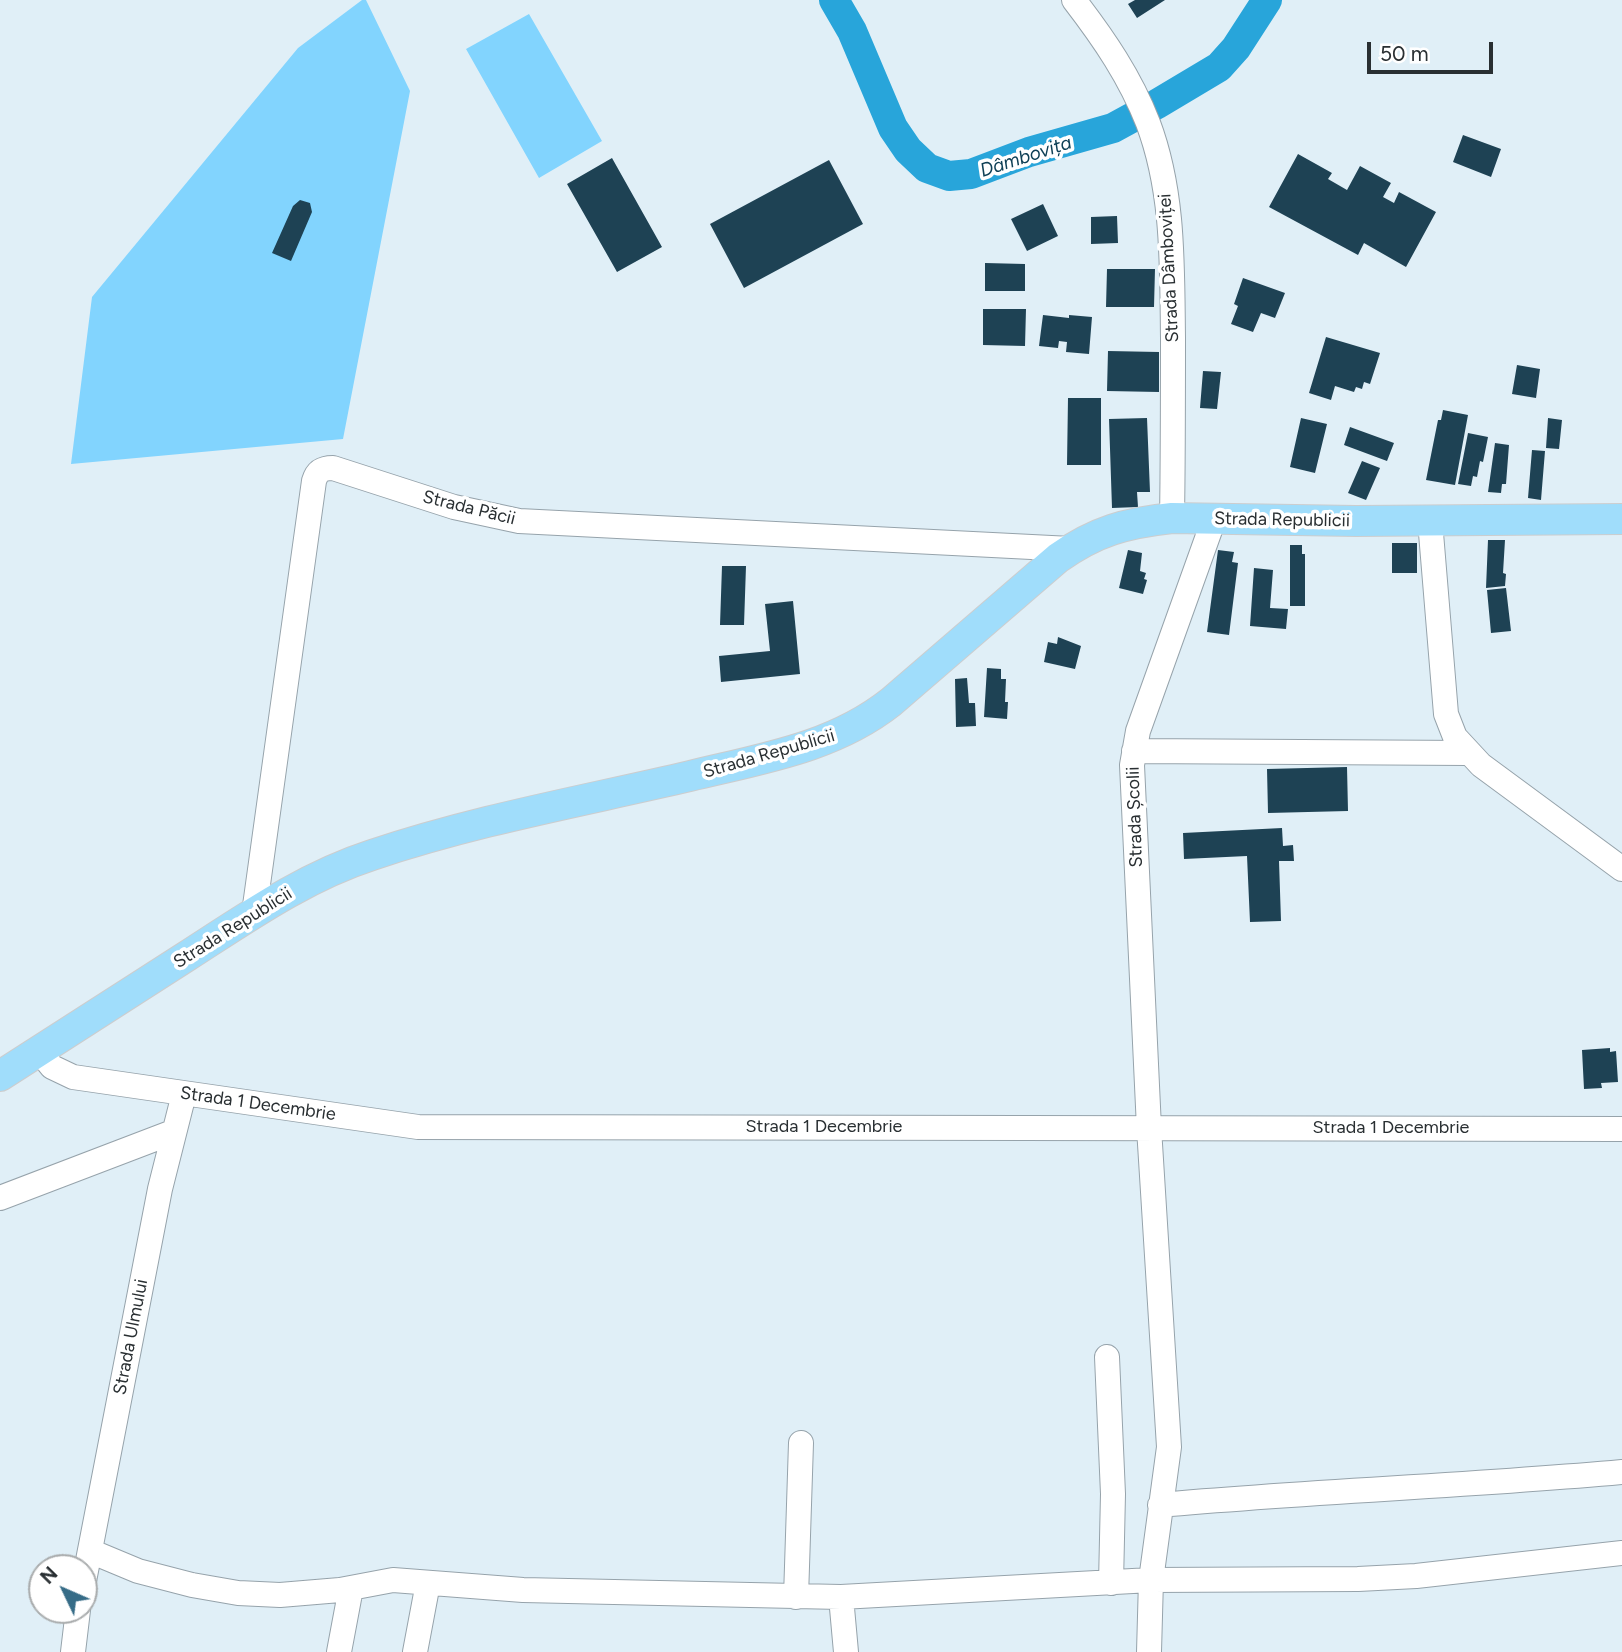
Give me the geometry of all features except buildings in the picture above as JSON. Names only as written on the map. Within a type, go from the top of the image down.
[{"type":"main road","name":"Strada Republicii","points":[[0,1076],[254,913],[343,865],[499,818],[783,754],[843,733],[877,713],[1071,549],[1111,529],[1144,521],[1172,519],[1622,519]]},
{"type":"street","name":"Strada Dâmboviței","points":[[1074,0],[1110,48],[1132,85],[1161,164],[1168,200],[1172,277],[1172,519]]},
{"type":"street","name":"Strada Păcii","points":[[254,913],[314,481],[316,474],[325,468],[333,468],[454,507],[519,522],[1071,549]]},
{"type":"street","name":"Strada Școlii","points":[[1149,1652],[1151,1580],[1169,1447],[1149,1128],[1132,783],[1138,731],[1214,519]]},
{"type":"street","points":[[1430,521],[1446,714],[1455,737],[1468,753],[1622,869]]},
{"type":"street","points":[[1134,751],[1468,753]]},
{"type":"street","name":"Strada 1 Decembrie","points":[[39,1051],[52,1067],[64,1074],[184,1094],[418,1126],[1622,1129]]},
{"type":"street","name":"Strada Ulmului","points":[[89,1554],[173,1132],[184,1094]]},
{"type":"street","points":[[0,1198],[173,1132]]},
{"type":"street","points":[[1107,1357],[1113,1494],[1111,1583]]},
{"type":"street","points":[[796,1597],[801,1443]]},
{"type":"street","points":[[1160,1505],[1283,1494],[1425,1488],[1622,1472]]},
{"type":"street","points":[[90,1551],[101,1558],[138,1571],[238,1593],[280,1595],[351,1588],[393,1580],[523,1590],[796,1597],[841,1597],[1151,1580],[1358,1579],[1416,1576],[1622,1553]]},
{"type":"street","points":[[415,1652],[428,1583]]},
{"type":"street","points":[[339,1652],[351,1588]]},
{"type":"street","points":[[841,1597],[846,1652]]},
{"type":"street","points":[[72,1652],[76,1624]]},
{"type":"shaded area","points":[[362,0],[366,0],[410,91],[343,439],[71,464],[92,297],[298,48]]},
{"type":"shaded area","points":[[529,14],[602,141],[539,178],[466,49]]},
{"type":"waterway","name":"Dâmbovița","points":[[834,0],[852,31],[893,128],[908,150],[927,168],[949,176],[971,174],[1029,152],[1113,128],[1157,104],[1219,67],[1236,48],[1267,0]]}]
